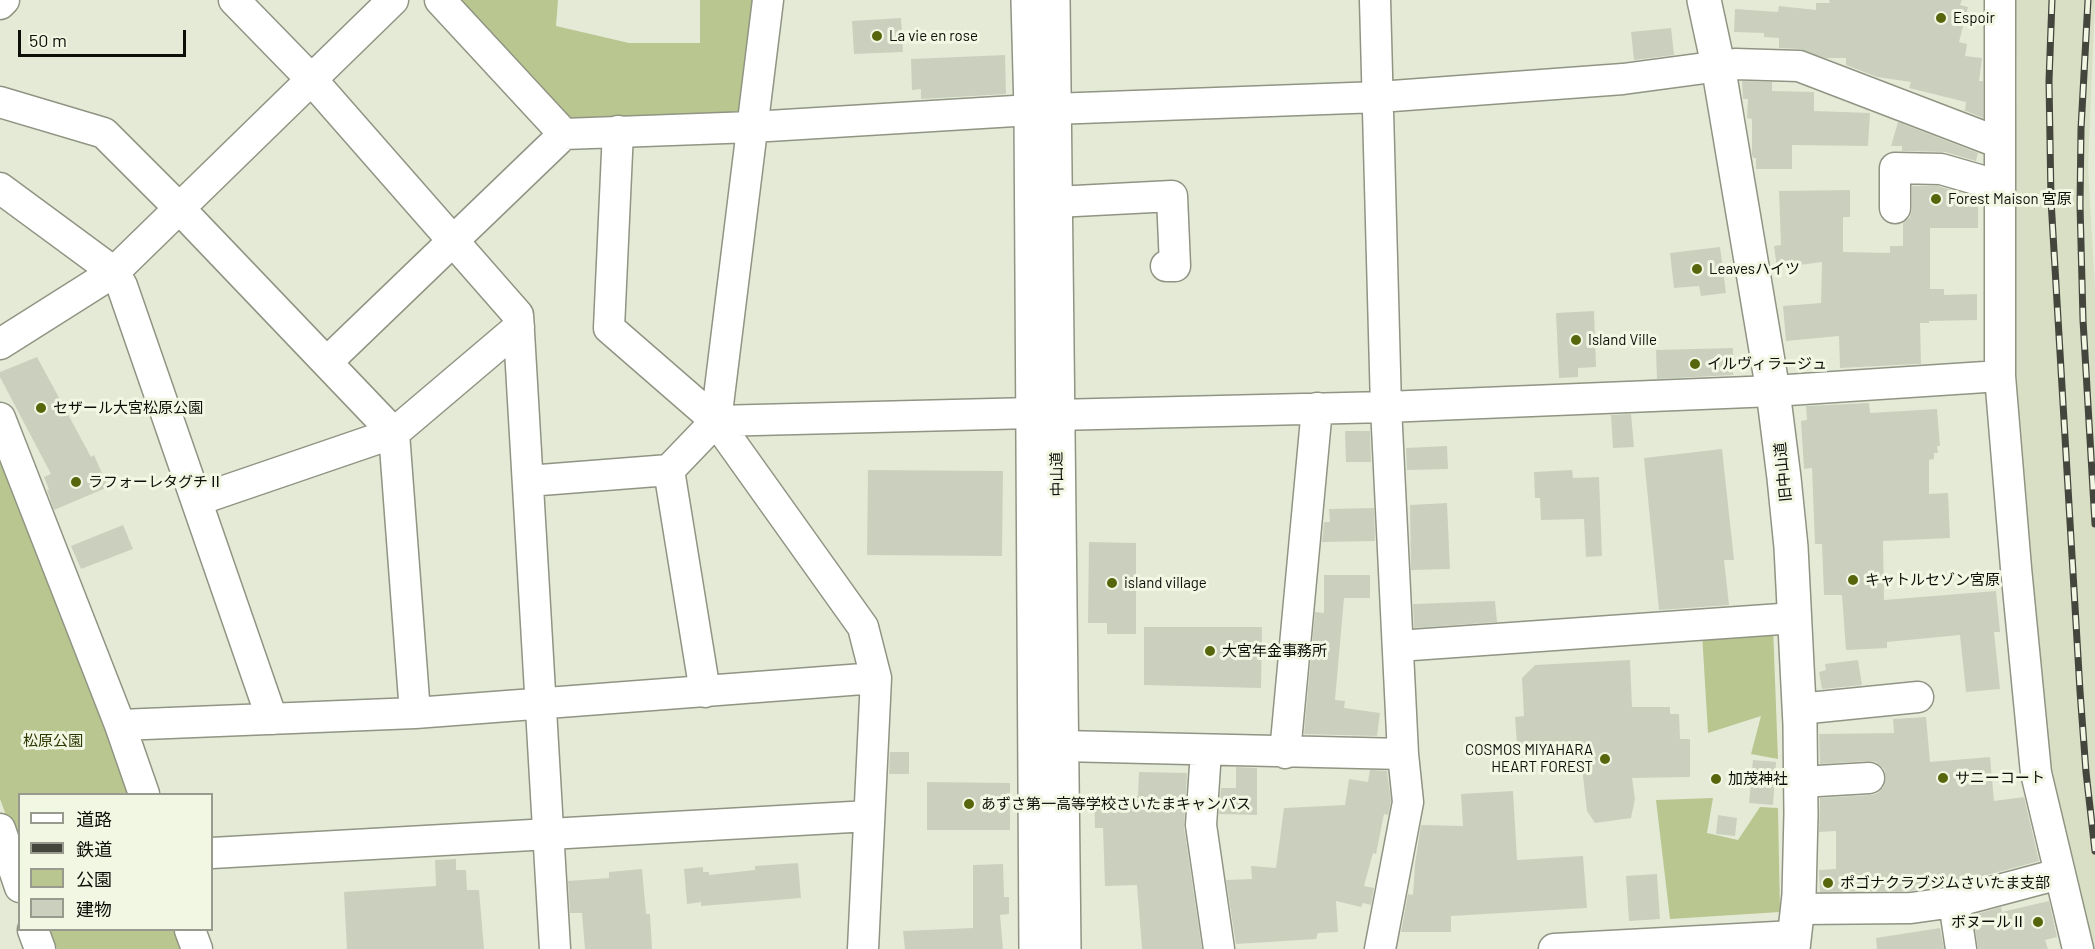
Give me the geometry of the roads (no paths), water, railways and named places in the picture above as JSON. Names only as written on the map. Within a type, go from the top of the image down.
[{"type":"main road","name":"中山道","points":[[1028,0],[1056,202],[1044,414],[1062,746],[1064,949]]},
{"type":"main road","name":"中山道","points":[[1036,949],[1044,414],[1042,109],[1053,0]]},
{"type":"main road","name":"旧中山道","points":[[1704,0],[1718,66],[1773,391],[1785,478],[1795,618],[1801,782],[1795,931]]},
{"type":"street","points":[[0,4],[4,0]]},
{"type":"street","points":[[234,0],[311,79],[518,315],[555,949]]},
{"type":"street","points":[[0,344],[114,272],[393,0]]},
{"type":"street","points":[[440,0],[564,134]]},
{"type":"street","points":[[528,481],[669,470],[716,421],[768,0]]},
{"type":"street","points":[[1375,0],[1386,407],[1403,754],[1408,802],[1380,949]]},
{"type":"street","points":[[2000,0],[2000,376],[2020,624],[2036,773],[2078,949]]},
{"type":"street","points":[[327,362],[564,134],[752,127],[1042,109],[1379,97],[1623,79],[1735,64],[1799,66],[2000,143]]},
{"type":"street","points":[[0,102],[104,133],[394,433],[415,713]]},
{"type":"street","points":[[618,131],[609,328],[716,421],[863,627],[876,678],[862,949]]},
{"type":"street","points":[[1895,208],[1895,168],[1941,169],[2000,186]]},
{"type":"street","points":[[0,188],[114,272],[122,286],[272,719]]},
{"type":"street","points":[[1056,202],[1172,196],[1175,266],[1166,266]]},
{"type":"street","points":[[198,500],[394,433],[519,327]]},
{"type":"street","points":[[716,421],[1386,407],[1773,391],[2000,376]]},
{"type":"street","points":[[1285,753],[1317,408]]},
{"type":"street","points":[[0,418],[120,725],[143,793]]},
{"type":"street","points":[[669,470],[705,692]]},
{"type":"street","points":[[1398,646],[1795,618]]},
{"type":"street","points":[[120,725],[415,713],[876,678]]},
{"type":"street","points":[[1799,708],[1918,697]]},
{"type":"street","points":[[1062,746],[1403,754]]},
{"type":"street","points":[[1206,751],[1201,825],[1219,949]]},
{"type":"street","points":[[1801,782],[1869,778]]},
{"type":"street","points":[[213,853],[869,816]]},
{"type":"street","points":[[0,829],[18,884]]},
{"type":"street","points":[[1554,949],[1599,948],[1795,931],[1911,908],[1954,902],[2059,874]]},
{"type":"street","points":[[0,887],[18,887]]},
{"type":"street","points":[[1954,902],[1960,949]]},
{"type":"street","points":[[33,931],[40,949]]},
{"type":"street","points":[[190,931],[197,949]]},
{"type":"railway","points":[[2052,0],[2049,81],[2051,200],[2080,691],[2095,851]]},
{"type":"railway","points":[[2088,0],[2081,129],[2080,205],[2083,320],[2095,524]]},
{"type":"place","name":"Espoir","points":[[1941,18]]},
{"type":"place","name":"La vie en rose","points":[[877,36]]},
{"type":"place","name":"Forest Maison 宮原","points":[[1936,199]]},
{"type":"place","name":"Leavesハイツ","points":[[1697,269]]},
{"type":"place","name":"Island Ville","points":[[1576,340]]},
{"type":"place","name":"イルヴィラージュ","points":[[1695,364]]},
{"type":"place","name":"セザール大宮松原公園","points":[[41,408]]},
{"type":"place","name":"ラフォーレタグチⅡ","points":[[76,482]]},
{"type":"place","name":"キャトルセゾン宮原","points":[[1853,580]]},
{"type":"place","name":"island village","points":[[1112,583]]},
{"type":"place","name":"大宮年金事務所","points":[[1210,651]]},
{"type":"place","name":"COSMOS MIYAHARA HEART FOREST","points":[[1605,759]]},
{"type":"place","name":"サニーコート","points":[[1943,778]]},
{"type":"place","name":"加茂神社","points":[[1716,779]]},
{"type":"place","name":"あずさ第一高等学校さいたまキャンパス","points":[[969,804]]},
{"type":"place","name":"ポゴナクラブジムさいたま支部","points":[[1828,883]]},
{"type":"place","name":"ボヌールⅡ","points":[[2038,922]]},
{"type":"park label","name":"松原公園","points":[[53,741]]}]
